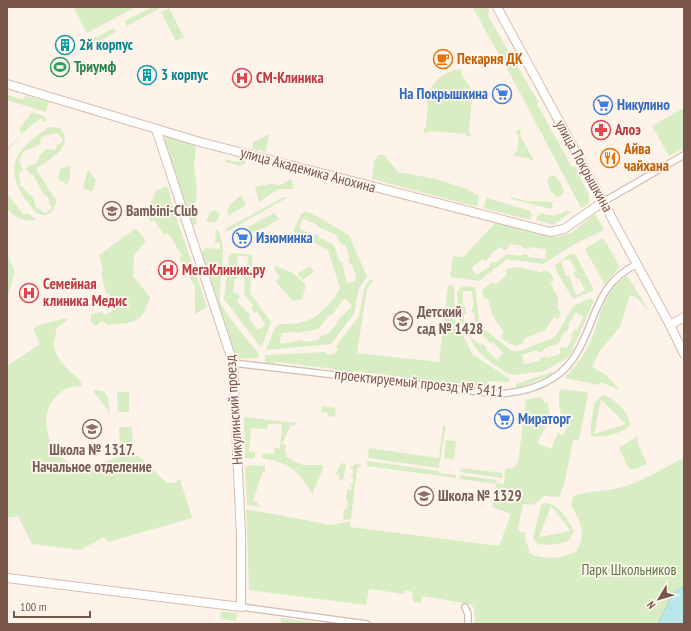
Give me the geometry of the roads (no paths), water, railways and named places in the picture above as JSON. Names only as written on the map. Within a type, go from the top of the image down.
[{"type":"street","name":"улица Покрышкина","points":[[497,7],[670,325],[684,354]]},
{"type":"street","name":"улица Академика Анохина","points":[[7,84],[156,129],[480,215],[550,232],[564,229],[603,202]]},
{"type":"street","name":"Никулинский проезд","points":[[156,129],[233,363],[241,536],[241,607]]},
{"type":"street","points":[[603,202],[684,155]]},
{"type":"street","name":"проектируемый проезд № 5411","points":[[233,363],[498,394],[528,390],[547,382],[572,361],[580,348],[596,308],[607,287],[623,272],[637,264]]},
{"type":"street","points":[[670,325],[684,317]]},
{"type":"street","points":[[7,578],[367,624]]},
{"type":"street","points":[[465,607],[468,614],[468,624]]},
{"type":"water","points":[[684,586],[684,624],[658,624],[666,607],[673,608],[667,605],[673,594]]},
{"type":"place","name":"2й корпус","points":[[65,45]]},
{"type":"place","name":"Пекарня ДК","points":[[443,59]]},
{"type":"place","name":"Триумф","points":[[60,67]]},
{"type":"place","name":"3 корпус","points":[[147,75]]},
{"type":"place","name":"СМ-Клиника","points":[[242,78]]},
{"type":"place","name":"На Покрышкина","points":[[502,94]]},
{"type":"place","name":"Никулино","points":[[603,105]]},
{"type":"place","name":"Алоэ","points":[[601,130]]},
{"type":"place","name":"Айва чайхана","points":[[610,158]]},
{"type":"place","name":"Bambini-Club","points":[[112,211]]},
{"type":"place","name":"Изюминка","points":[[242,238]]},
{"type":"place","name":"МегаКлиник.ру","points":[[168,270]]},
{"type":"place","name":"Семейная клиника Медис","points":[[29,293]]},
{"type":"place","name":"Детский сад № 1428","points":[[403,321]]},
{"type":"place","name":"Мираторг","points":[[504,419]]},
{"type":"place","name":"Школа № 1317. Начальное отделение","points":[[92,429]]},
{"type":"place","name":"Школа № 1329","points":[[424,496]]},
{"type":"park label","name":"Парк Школьников","points":[[629,570]]}]
